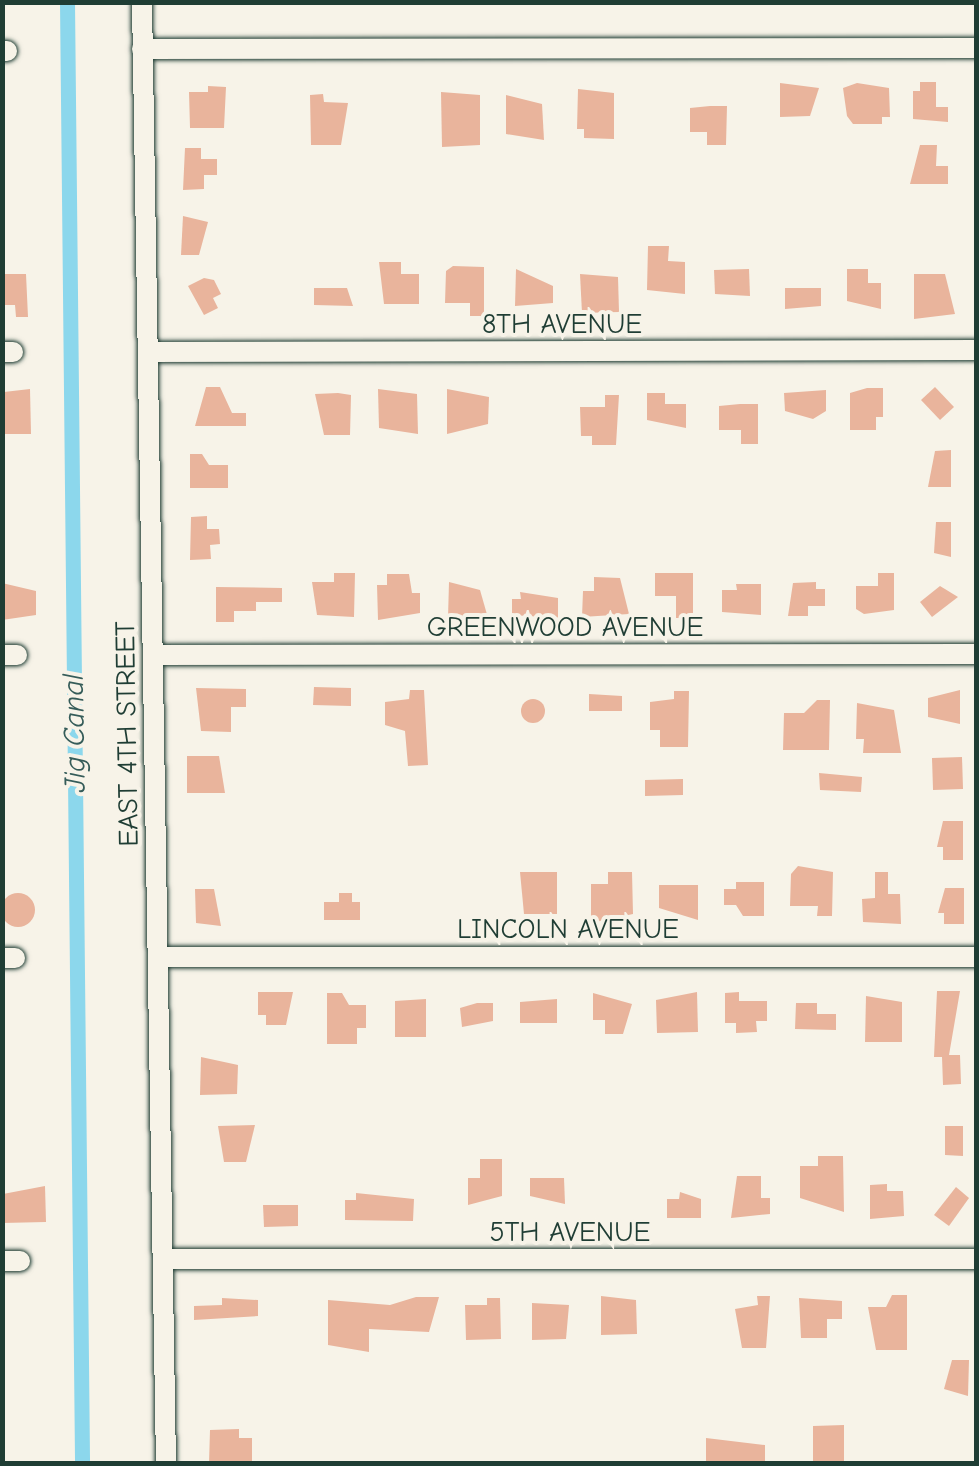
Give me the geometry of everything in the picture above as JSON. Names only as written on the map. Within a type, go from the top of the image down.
[{"type":"street","name":"EAST 4TH STREET","points":[[142,2],[166,1464]]},
{"type":"street","points":[[142,49],[976,48]]},
{"type":"street","name":"8TH AVENUE","points":[[148,352],[976,350]]},
{"type":"street","name":"GREENWOOD AVENUE","points":[[153,655],[976,654]]},
{"type":"street","name":"LINCOLN AVENUE","points":[[159,957],[976,957]]},
{"type":"street","name":"5TH AVENUE","points":[[164,1259],[976,1259]]},
{"type":"building","points":[[920,82],[936,82],[936,107],[948,107],[948,122],[913,119],[913,91],[920,91]]},
{"type":"building","points":[[780,83],[819,88],[810,116],[780,117]]},
{"type":"building","points":[[857,83],[889,88],[890,117],[882,117],[882,124],[853,124],[847,116],[843,88]]},
{"type":"building","points":[[208,86],[226,87],[224,128],[190,128],[189,92],[208,92]]},
{"type":"building","points":[[578,89],[614,93],[614,139],[584,138],[584,129],[577,129]]},
{"type":"building","points":[[441,92],[480,95],[480,145],[442,147]]},
{"type":"building","points":[[323,94],[324,102],[348,103],[341,145],[311,145],[310,95]]},
{"type":"building","points":[[506,95],[542,104],[544,140],[506,134]]},
{"type":"building","points":[[727,106],[726,145],[707,145],[707,132],[690,132],[690,108]]},
{"type":"building","points":[[920,145],[937,145],[936,166],[948,166],[948,184],[910,184]]},
{"type":"building","points":[[185,148],[201,148],[201,159],[217,159],[217,175],[204,175],[204,189],[183,190]]},
{"type":"building","points":[[183,216],[208,222],[199,255],[181,255]]},
{"type":"building","points":[[648,246],[669,246],[668,261],[685,262],[685,294],[647,290]]},
{"type":"building","points":[[379,262],[401,262],[401,274],[419,274],[419,304],[384,304]]},
{"type":"building","points":[[453,266],[484,267],[484,316],[470,316],[470,303],[445,303],[446,271]]},
{"type":"building","points":[[516,269],[553,286],[553,303],[515,306]]},
{"type":"building","points":[[749,269],[750,296],[715,294],[714,270]]},
{"type":"building","points":[[847,269],[868,269],[868,283],[881,283],[881,309],[847,301]]},
{"type":"building","points":[[2,274],[26,274],[28,317],[16,317],[15,305],[2,305]]},
{"type":"building","points":[[580,274],[618,277],[619,312],[582,313]]},
{"type":"building","points":[[914,274],[945,274],[955,314],[914,319]]},
{"type":"building","points":[[204,278],[214,280],[221,294],[213,298],[218,308],[204,315],[188,286]]},
{"type":"building","points":[[314,288],[347,288],[353,306],[314,305]]},
{"type":"building","points":[[785,288],[821,288],[821,306],[785,309]]},
{"type":"building","points":[[206,387],[220,387],[232,413],[246,413],[246,426],[195,426]]},
{"type":"building","points":[[935,387],[954,407],[940,420],[921,400]]},
{"type":"building","points":[[883,388],[883,417],[876,417],[876,430],[850,430],[850,393]]},
{"type":"building","points":[[30,389],[31,434],[2,434],[4,392]]},
{"type":"building","points":[[378,389],[417,394],[418,434],[379,428]]},
{"type":"building","points":[[447,389],[489,397],[488,424],[447,434]]},
{"type":"building","points":[[826,390],[826,411],[813,419],[785,411],[784,393]]},
{"type":"building","points":[[647,393],[665,393],[665,404],[686,404],[686,428],[647,420]]},
{"type":"building","points":[[315,394],[351,395],[350,435],[324,435]]},
{"type":"building","points":[[605,395],[619,395],[616,445],[592,445],[592,436],[581,436],[580,407],[605,407]]},
{"type":"building","points":[[758,404],[758,444],[741,444],[741,430],[719,430],[719,406]]},
{"type":"building","points":[[951,450],[951,487],[928,487],[935,451]]},
{"type":"building","points":[[190,454],[202,454],[209,465],[228,465],[228,488],[190,488]]},
{"type":"building","points":[[207,516],[207,529],[219,529],[220,544],[210,545],[211,559],[190,560],[191,517]]},
{"type":"building","points":[[936,522],[951,522],[951,557],[934,553]]},
{"type":"building","points":[[334,573],[355,573],[354,617],[317,615],[312,582],[334,582]]},
{"type":"building","points":[[655,573],[693,573],[693,618],[676,618],[676,596],[655,596]]},
{"type":"building","points":[[878,573],[894,573],[894,610],[864,614],[856,609],[856,586],[878,586]]},
{"type":"building","points":[[387,574],[409,574],[412,593],[420,593],[420,613],[378,620],[377,585],[387,585]]},
{"type":"building","points":[[594,577],[620,578],[629,614],[582,617],[583,591],[594,591]]},
{"type":"building","points":[[449,582],[480,590],[488,618],[448,618]]},
{"type":"building","points":[[816,582],[816,589],[825,589],[825,606],[808,606],[808,616],[788,616],[793,583]]},
{"type":"building","points":[[2,583],[36,591],[36,615],[2,620]]},
{"type":"building","points":[[736,584],[761,584],[761,615],[722,612],[722,590],[737,590]]},
{"type":"building","points":[[940,586],[958,597],[932,617],[920,602]]},
{"type":"building","points":[[216,587],[282,588],[282,602],[256,602],[256,611],[234,611],[234,622],[216,622]]},
{"type":"building","points":[[520,592],[558,598],[558,618],[512,615],[512,599],[521,599]]},
{"type":"building","points":[[314,687],[351,688],[351,706],[313,705]]},
{"type":"building","points":[[196,688],[246,689],[246,707],[231,707],[231,732],[201,731]]},
{"type":"building","points":[[410,690],[424,690],[428,765],[408,766],[405,731],[385,725],[385,702],[409,699]]},
{"type":"building","points":[[960,690],[960,724],[928,717],[928,698]]},
{"type":"building","points":[[674,691],[689,691],[688,747],[660,747],[660,730],[650,730],[650,702],[674,699]]},
{"type":"building","points":[[589,694],[622,696],[622,711],[589,711]]},
{"type":"building","points":[[533,699],[542,702],[542,720],[533,723],[524,720],[521,711],[524,702]]},
{"type":"building","points":[[817,700],[830,700],[829,750],[783,750],[784,713],[804,713]]},
{"type":"building","points":[[857,703],[894,710],[901,753],[863,753],[864,739],[856,739]]},
{"type":"building","points":[[187,756],[219,756],[225,793],[187,793]]},
{"type":"building","points":[[962,757],[963,789],[933,790],[932,758]]},
{"type":"building","points":[[819,773],[862,777],[861,792],[820,790]]},
{"type":"building","points":[[683,779],[683,795],[645,796],[645,780]]},
{"type":"building","points":[[943,821],[963,821],[963,860],[943,860],[943,847],[937,847]]},
{"type":"building","points":[[798,866],[833,872],[832,916],[817,916],[818,906],[790,906],[791,874]]},
{"type":"building","points":[[520,872],[557,872],[557,914],[524,914]]},
{"type":"building","points":[[608,872],[632,872],[633,914],[591,923],[591,884],[608,884]]},
{"type":"building","points":[[875,872],[888,872],[888,894],[900,894],[901,924],[863,922],[862,899],[875,898]]},
{"type":"building","points":[[736,882],[764,882],[764,916],[743,916],[736,905],[724,905],[724,889],[736,889]]},
{"type":"building","points":[[659,885],[698,885],[698,920],[659,908]]},
{"type":"building","points":[[945,888],[964,888],[964,924],[944,924],[944,913],[938,913]]},
{"type":"building","points":[[195,889],[214,889],[221,926],[196,923]]},
{"type":"building","points":[[18,893],[30,898],[35,910],[30,922],[18,927],[6,922],[1,910],[6,898]]},
{"type":"building","points":[[339,893],[352,893],[352,902],[360,902],[360,920],[324,920],[324,902],[339,902]]},
{"type":"building","points":[[937,991],[960,991],[949,1055],[960,1055],[961,1084],[943,1085],[942,1057],[934,1057]]},
{"type":"building","points":[[258,992],[293,992],[286,1025],[266,1025],[266,1015],[258,1015]]},
{"type":"building","points":[[697,992],[698,1032],[657,1033],[656,1000]]},
{"type":"building","points":[[739,992],[739,1001],[767,1001],[767,1021],[756,1021],[757,1032],[736,1033],[736,1023],[725,1023],[725,993]]},
{"type":"building","points":[[327,993],[342,993],[349,1005],[366,1005],[366,1028],[357,1028],[357,1044],[327,1044]]},
{"type":"building","points":[[593,993],[632,1004],[623,1034],[605,1034],[605,1020],[593,1020]]},
{"type":"building","points":[[866,996],[902,1002],[902,1042],[865,1042]]},
{"type":"building","points":[[426,999],[426,1037],[395,1037],[395,1001]]},
{"type":"building","points":[[557,999],[557,1023],[520,1023],[520,1002]]},
{"type":"building","points":[[493,1003],[493,1021],[462,1027],[460,1008]]},
{"type":"building","points":[[796,1003],[817,1003],[817,1014],[836,1014],[836,1030],[795,1029]]},
{"type":"building","points":[[201,1057],[238,1065],[237,1094],[200,1095]]},
{"type":"building","points":[[255,1125],[246,1162],[224,1162],[218,1126]]},
{"type":"building","points":[[945,1126],[963,1126],[963,1156],[945,1155]]},
{"type":"building","points":[[818,1156],[843,1156],[844,1212],[800,1198],[800,1166],[818,1166]]},
{"type":"building","points":[[480,1159],[502,1159],[502,1196],[468,1205],[468,1178],[480,1178]]},
{"type":"building","points":[[737,1176],[761,1176],[761,1198],[770,1198],[770,1214],[731,1218]]},
{"type":"building","points":[[530,1178],[564,1178],[565,1204],[530,1196]]},
{"type":"building","points":[[887,1184],[887,1191],[903,1191],[904,1216],[870,1219],[870,1185]]},
{"type":"building","points":[[45,1186],[46,1222],[2,1223],[3,1194]]},
{"type":"building","points":[[956,1187],[969,1198],[949,1226],[934,1215]]},
{"type":"building","points":[[680,1192],[701,1199],[701,1218],[667,1218],[667,1199],[679,1199]]},
{"type":"building","points":[[356,1193],[414,1199],[413,1221],[345,1220],[345,1200],[356,1200]]},
{"type":"building","points":[[263,1205],[298,1205],[298,1226],[264,1227]]},
{"type":"building","points":[[892,1295],[907,1295],[907,1350],[876,1350],[868,1307],[886,1307]]},
{"type":"building","points":[[601,1296],[636,1300],[637,1334],[601,1335]]},
{"type":"building","points":[[757,1296],[770,1296],[766,1348],[742,1348],[735,1309],[758,1305]]},
{"type":"building","points":[[416,1297],[439,1297],[429,1332],[369,1329],[369,1352],[328,1345],[328,1300],[390,1305]]},
{"type":"building","points":[[222,1298],[258,1300],[258,1316],[194,1320],[194,1306],[222,1305]]},
{"type":"building","points":[[487,1298],[500,1298],[501,1339],[466,1340],[465,1305],[487,1305]]},
{"type":"building","points":[[799,1298],[842,1301],[842,1319],[827,1319],[827,1338],[801,1338]]},
{"type":"building","points":[[532,1303],[569,1305],[566,1339],[532,1340]]},
{"type":"building","points":[[952,1360],[969,1360],[968,1396],[944,1389]]},
{"type":"building","points":[[844,1425],[844,1464],[813,1464],[813,1426]]},
{"type":"building","points":[[239,1429],[239,1438],[252,1438],[252,1464],[209,1464],[210,1430]]},
{"type":"building","points":[[706,1438],[765,1445],[765,1464],[706,1464]]},
{"type":"waterway","name":"Jig Canal","points":[[67,2],[82,1464]]}]
